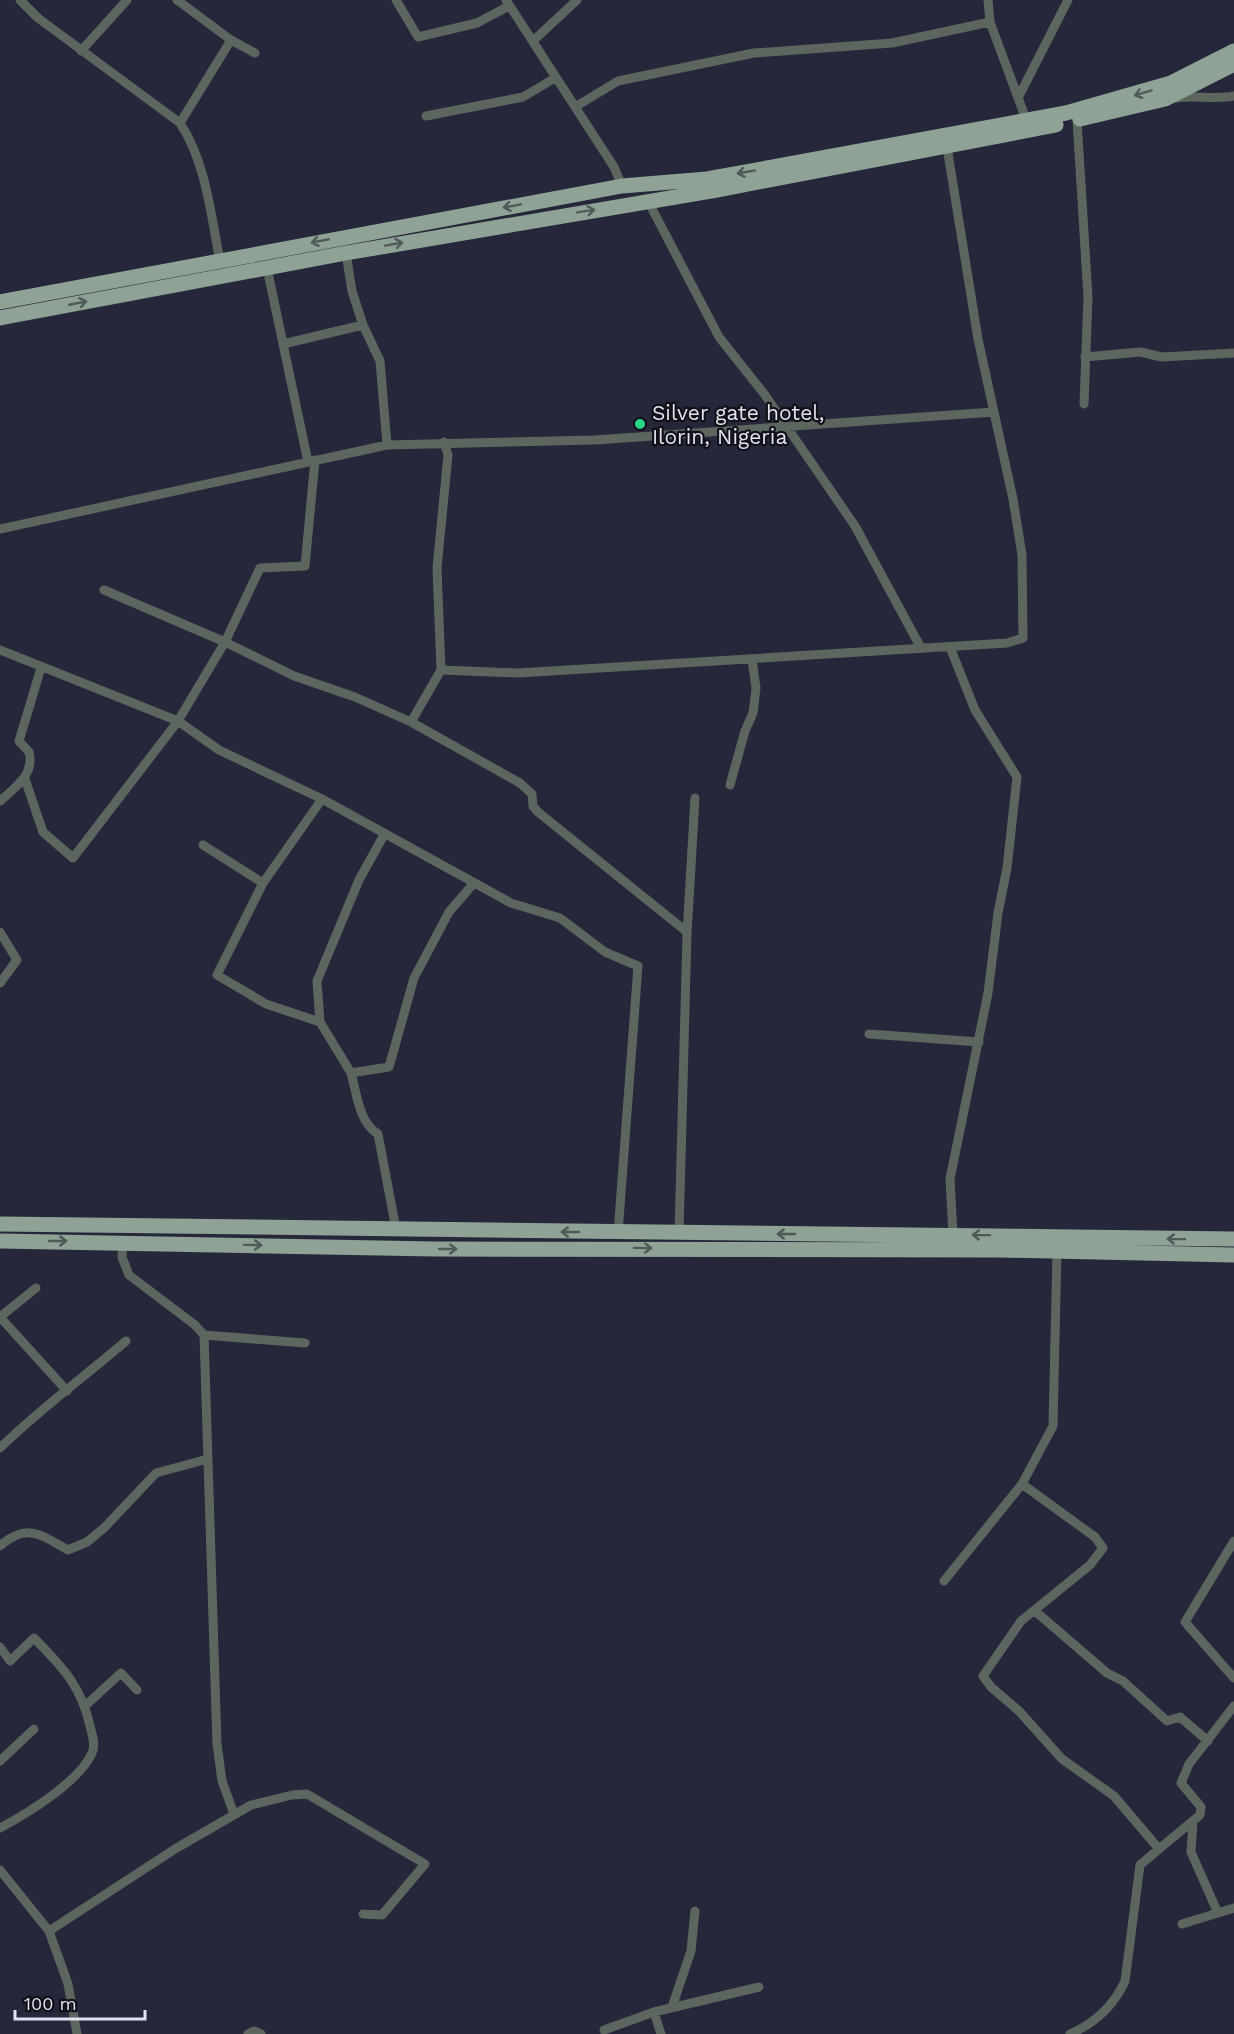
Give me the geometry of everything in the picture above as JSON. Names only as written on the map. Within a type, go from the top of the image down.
[{"type":"main road","points":[[0,318],[198,273],[220,261],[622,186],[707,179],[1027,122],[1108,103],[1171,83],[1234,51]]},
{"type":"main road","points":[[0,302],[48,293],[198,273],[267,268],[947,147],[1165,99],[1234,64]]},
{"type":"main road","points":[[536,202],[541,218]]},
{"type":"main road","points":[[48,293],[51,308]]},
{"type":"main road","points":[[0,1224],[1234,1239]]},
{"type":"main road","points":[[0,1241],[435,1249],[1057,1251],[1234,1255]]},
{"type":"street","points":[[20,0],[38,18],[180,123],[189,136],[205,187],[220,261]]},
{"type":"street","points":[[81,51],[127,0]]},
{"type":"street","points":[[177,0],[231,40],[255,53]]},
{"type":"street","points":[[396,0],[418,37],[477,23],[508,3],[614,167],[622,186]]},
{"type":"street","points":[[533,41],[577,0]]},
{"type":"street","points":[[988,0],[990,22],[1027,122]]},
{"type":"street","points":[[1018,98],[1068,0]]},
{"type":"street","points":[[575,107],[618,81],[743,55],[782,50],[892,43],[990,22]]},
{"type":"street","points":[[180,123],[231,40]]},
{"type":"street","points":[[426,117],[523,98],[555,78]]},
{"type":"street","points":[[1165,99],[1199,95],[1223,98],[1234,96]]},
{"type":"street","points":[[1077,120],[1088,297],[1084,404]]},
{"type":"street","points":[[441,670],[518,673],[950,647],[1017,642],[1023,638],[1025,632],[1022,555],[1013,499],[978,339],[947,147]]},
{"type":"street","points":[[648,201],[718,337],[855,526],[921,648]]},
{"type":"street","points":[[346,253],[352,291],[363,325],[380,362],[387,445]]},
{"type":"street","points":[[41,668],[18,741],[30,758],[25,779],[44,832],[74,858],[178,721],[225,642],[260,568],[306,566],[311,461],[267,268]]},
{"type":"street","points":[[283,344],[363,325]]},
{"type":"street","points":[[1085,357],[1140,352],[1162,357],[1234,353]]},
{"type":"street","points":[[0,529],[387,445],[469,441],[595,440],[994,412]]},
{"type":"street","points":[[448,454],[469,441]]},
{"type":"street","points":[[411,722],[441,670],[437,568],[448,454],[444,442]]},
{"type":"street","points":[[105,590],[225,642],[294,676],[355,697],[411,722],[520,783],[532,794],[533,806],[538,812],[687,932]]},
{"type":"street","points":[[950,647],[975,710],[1017,777],[1007,868],[979,1042],[950,1179],[953,1234]]},
{"type":"street","points":[[0,650],[178,721],[219,750],[322,799],[511,903],[560,918],[605,952],[638,966],[618,1233]]},
{"type":"street","points":[[730,785],[745,730],[753,713],[756,688],[752,660]]},
{"type":"street","points":[[0,801],[25,779]]},
{"type":"street","points":[[680,1233],[687,932],[695,798]]},
{"type":"street","points":[[320,1022],[266,1004],[217,975],[263,883],[322,799]]},
{"type":"street","points":[[386,833],[359,880],[317,981],[320,1022],[351,1073],[368,1128],[378,1134],[396,1229]]},
{"type":"street","points":[[203,845],[263,883]]},
{"type":"street","points":[[351,1073],[389,1067],[414,978],[449,912],[474,883]]},
{"type":"street","points":[[0,932],[17,960],[0,983]]},
{"type":"street","points":[[869,1034],[979,1042]]},
{"type":"street","points":[[123,1242],[123,1257],[129,1275],[195,1324],[204,1335],[217,1744],[222,1781],[234,1814]]},
{"type":"street","points":[[944,1581],[1022,1484],[1053,1426],[1057,1251]]},
{"type":"street","points":[[36,1288],[0,1317],[67,1391]]},
{"type":"street","points":[[204,1335],[305,1343]]},
{"type":"street","points":[[0,1448],[40,1409],[67,1391],[126,1341]]},
{"type":"street","points":[[0,1546],[13,1534],[36,1532],[68,1550],[87,1542],[104,1528],[156,1473],[208,1459]]},
{"type":"street","points":[[1022,1484],[1087,1530],[1103,1548],[1090,1565],[1021,1621],[983,1676],[990,1687],[1019,1710],[1062,1759],[1114,1796],[1159,1848]]},
{"type":"street","points":[[1234,1541],[1185,1622],[1234,1678]]},
{"type":"street","points":[[1035,1611],[1107,1673],[1123,1681],[1167,1721],[1180,1717],[1208,1741]]},
{"type":"street","points":[[0,1647],[10,1661],[34,1638],[70,1677],[86,1705],[93,1741],[93,1751],[86,1762],[52,1795],[0,1828]]},
{"type":"street","points":[[86,1705],[121,1673],[137,1690]]},
{"type":"street","points":[[1070,2034],[1086,2027],[1118,1998],[1127,1969],[1140,1865],[1200,1815],[1201,1807],[1181,1783],[1189,1764],[1234,1706]]},
{"type":"street","points":[[0,1761],[34,1729]]},
{"type":"street","points":[[49,1931],[175,1849],[234,1814],[269,1799],[307,1794],[425,1864],[382,1915],[363,1914]]},
{"type":"street","points":[[1193,1821],[1191,1852],[1216,1911]]},
{"type":"street","points":[[0,1870],[49,1931],[68,1984],[78,2034]]},
{"type":"street","points":[[1182,1924],[1216,1911],[1234,1908]]},
{"type":"street","points":[[672,2007],[691,1951],[695,1911]]},
{"type":"street","points":[[604,2030],[672,2007],[759,1987]]},
{"type":"street","points":[[654,2012],[662,2034]]},
{"type":"street","points":[[248,2034],[254,2031],[261,2034]]},
{"type":"place","name":"Silver gate hotel, Ilorin, Nigeria","points":[[640,424]]}]
